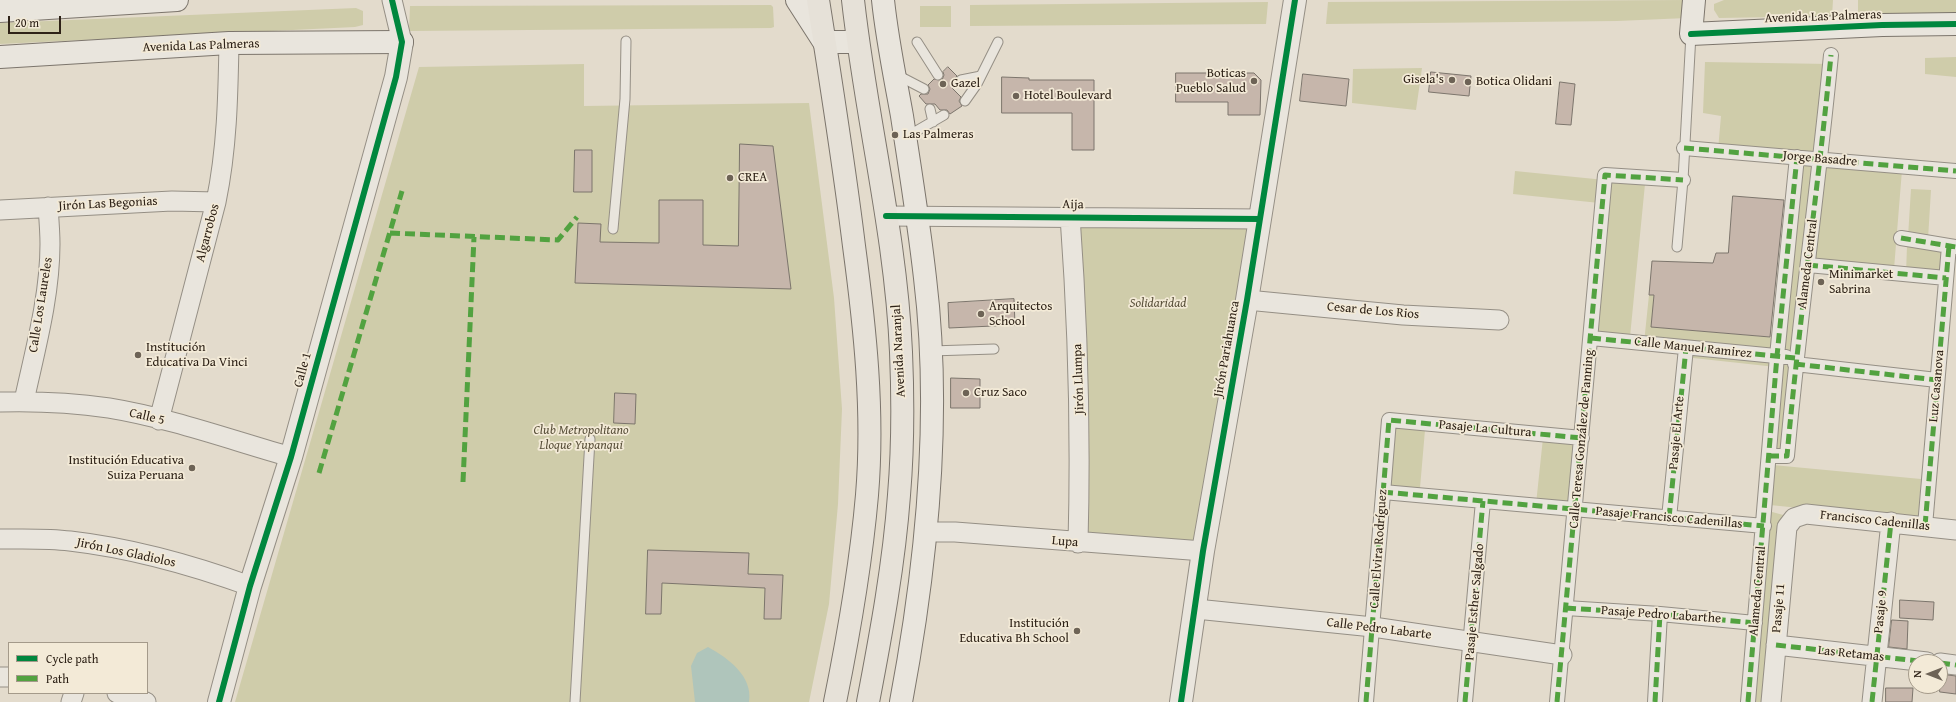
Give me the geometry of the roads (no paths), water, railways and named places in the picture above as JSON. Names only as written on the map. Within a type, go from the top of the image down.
[{"type":"highway","points":[[818,0],[859,282],[866,352],[869,432],[866,502],[851,624],[835,702]]},
{"type":"highway","name":"Avenida Naranjal","points":[[853,0],[858,42],[895,280],[901,352],[902,433],[899,495],[882,628],[868,702]]},
{"type":"main road","points":[[0,11],[177,0]]},
{"type":"main road","points":[[797,0],[824,42],[858,42]]},
{"type":"main road","points":[[883,0],[925,278],[931,351],[931,434],[927,532],[914,633],[901,702]]},
{"type":"main road","name":"Jirón Pariahuanca","points":[[1181,702],[1196,609],[1203,551],[1247,300],[1295,0]]},
{"type":"main road","points":[[1691,34],[1694,0]]},
{"type":"main road","name":"Avenida Las Palmeras","points":[[1691,34],[1868,26],[1956,24]]},
{"type":"main road","name":"Avenida Las Palmeras","points":[[0,57],[229,43],[402,42]]},
{"type":"main road","name":"Calle 1","points":[[219,702],[250,586],[291,457],[396,77],[402,42]]},
{"type":"street","points":[[392,0],[402,42]]},
{"type":"street","name":"Algarrobos","points":[[159,420],[224,167],[228,123],[229,43]]},
{"type":"street","name":"Alameda Central","points":[[1769,456],[1787,456],[1796,361],[1831,55]]},
{"type":"street","name":"Jorge Basadre","points":[[1684,148],[1956,170]]},
{"type":"street","name":"Alameda Central","points":[[1748,702],[1764,526],[1777,356],[1797,157]]},
{"type":"street","name":"Calle Teresa González de Fanning","points":[[1557,702],[1576,510],[1605,176],[1683,180]]},
{"type":"street","name":"Jirón Las Begonias","points":[[0,210],[172,201],[216,202]]},
{"type":"street","name":"Calle Los Laureles","points":[[24,401],[42,318],[50,245],[48,207]]},
{"type":"street","name":"Aija","points":[[886,216],[1070,216],[1260,219]]},
{"type":"street","name":"Jirón Llumpa","points":[[1070,216],[1080,375],[1078,543]]},
{"type":"street","points":[[1901,238],[1952,247]]},
{"type":"street","name":"Luz Casanova","points":[[1925,526],[1946,278],[1952,247]]},
{"type":"street","points":[[1808,265],[1946,278]]},
{"type":"street","name":"Cesar de Los Rios","points":[[1247,300],[1403,315],[1499,320]]},
{"type":"street","name":"Calle Manuel Ramirez","points":[[1591,338],[1777,356],[1796,361],[1937,380]]},
{"type":"street","name":"Pasaje El Arte","points":[[1669,518],[1686,348]]},
{"type":"street","name":"Calle 5","points":[[0,402],[24,401],[109,408],[159,420],[291,457]]},
{"type":"street","name":"Pasaje La Cultura","points":[[1389,420],[1582,438]]},
{"type":"street","name":"Calle Elvira Rodríguez","points":[[1366,702],[1389,420]]},
{"type":"street","name":"Pasaje Francisco Cadenillas","points":[[1383,492],[1764,526]]},
{"type":"street","name":"Pasaje Esther Salgado","points":[[1465,702],[1472,641],[1483,501]]},
{"type":"street","name":"Francisco Cadenillas","points":[[1794,518],[1806,514],[1956,530]]},
{"type":"street","name":"Pasaje 11","points":[[1770,702],[1787,527],[1794,518]]},
{"type":"street","name":"Pasaje 9","points":[[1872,702],[1890,522]]},
{"type":"street","name":"Lupa","points":[[927,532],[956,532],[1078,543],[1203,551]]},
{"type":"street","name":"Jirón Los Gladiolos","points":[[0,539],[33,539],[95,544],[158,558],[250,586]]},
{"type":"street","name":"Pasaje Pedro Labarthe","points":[[1566,608],[1660,614],[1755,623]]},
{"type":"street","name":"Calle Pedro Labarte","points":[[1196,609],[1373,627],[1562,655]]},
{"type":"street","points":[[1655,702],[1660,614]]},
{"type":"street","name":"Las Retamas","points":[[1776,645],[1908,660]]},
{"type":"street","points":[[120,694],[146,702]]},
{"type":"lane","points":[[1677,247],[1683,180],[1691,34]]},
{"type":"lane","points":[[613,229],[625,99],[626,41]]},
{"type":"lane","points":[[917,42],[938,76]]},
{"type":"lane","points":[[964,101],[970,96],[998,42]]},
{"type":"lane","points":[[893,73],[924,89]]},
{"type":"lane","points":[[961,80],[981,76]]},
{"type":"lane","points":[[930,108],[933,122]]},
{"type":"lane","points":[[905,138],[944,115]]},
{"type":"lane","points":[[931,351],[994,349]]},
{"type":"lane","points":[[574,702],[590,439]]},
{"type":"place","name":"Gisela's","points":[[1452,80]]},
{"type":"place","name":"Boticas Pueblo Salud","points":[[1254,81]]},
{"type":"place","name":"Botica Olidani","points":[[1468,82]]},
{"type":"place","name":"Gazel","points":[[943,84]]},
{"type":"place","name":"Hotel Boulevard","points":[[1016,96]]},
{"type":"place","name":"Las Palmeras","points":[[895,135]]},
{"type":"place","name":"CREA","points":[[730,178]]},
{"type":"place","name":"Minimarket Sabrina","points":[[1821,282]]},
{"type":"place","name":"Arquitectos School","points":[[981,314]]},
{"type":"place","name":"Institución Educativa Da Vinci","points":[[138,355]]},
{"type":"place","name":"Cruz Saco","points":[[966,393]]},
{"type":"place","name":"Institución Educativa Suiza Peruana","points":[[192,468]]},
{"type":"place","name":"Institución Educativa Bh School","points":[[1077,631]]},
{"type":"park label","name":"Solidaridad","points":[[1158,304]]},
{"type":"park label","name":"Club Metropolitano Lloque Yupanqui","points":[[581,438]]}]
